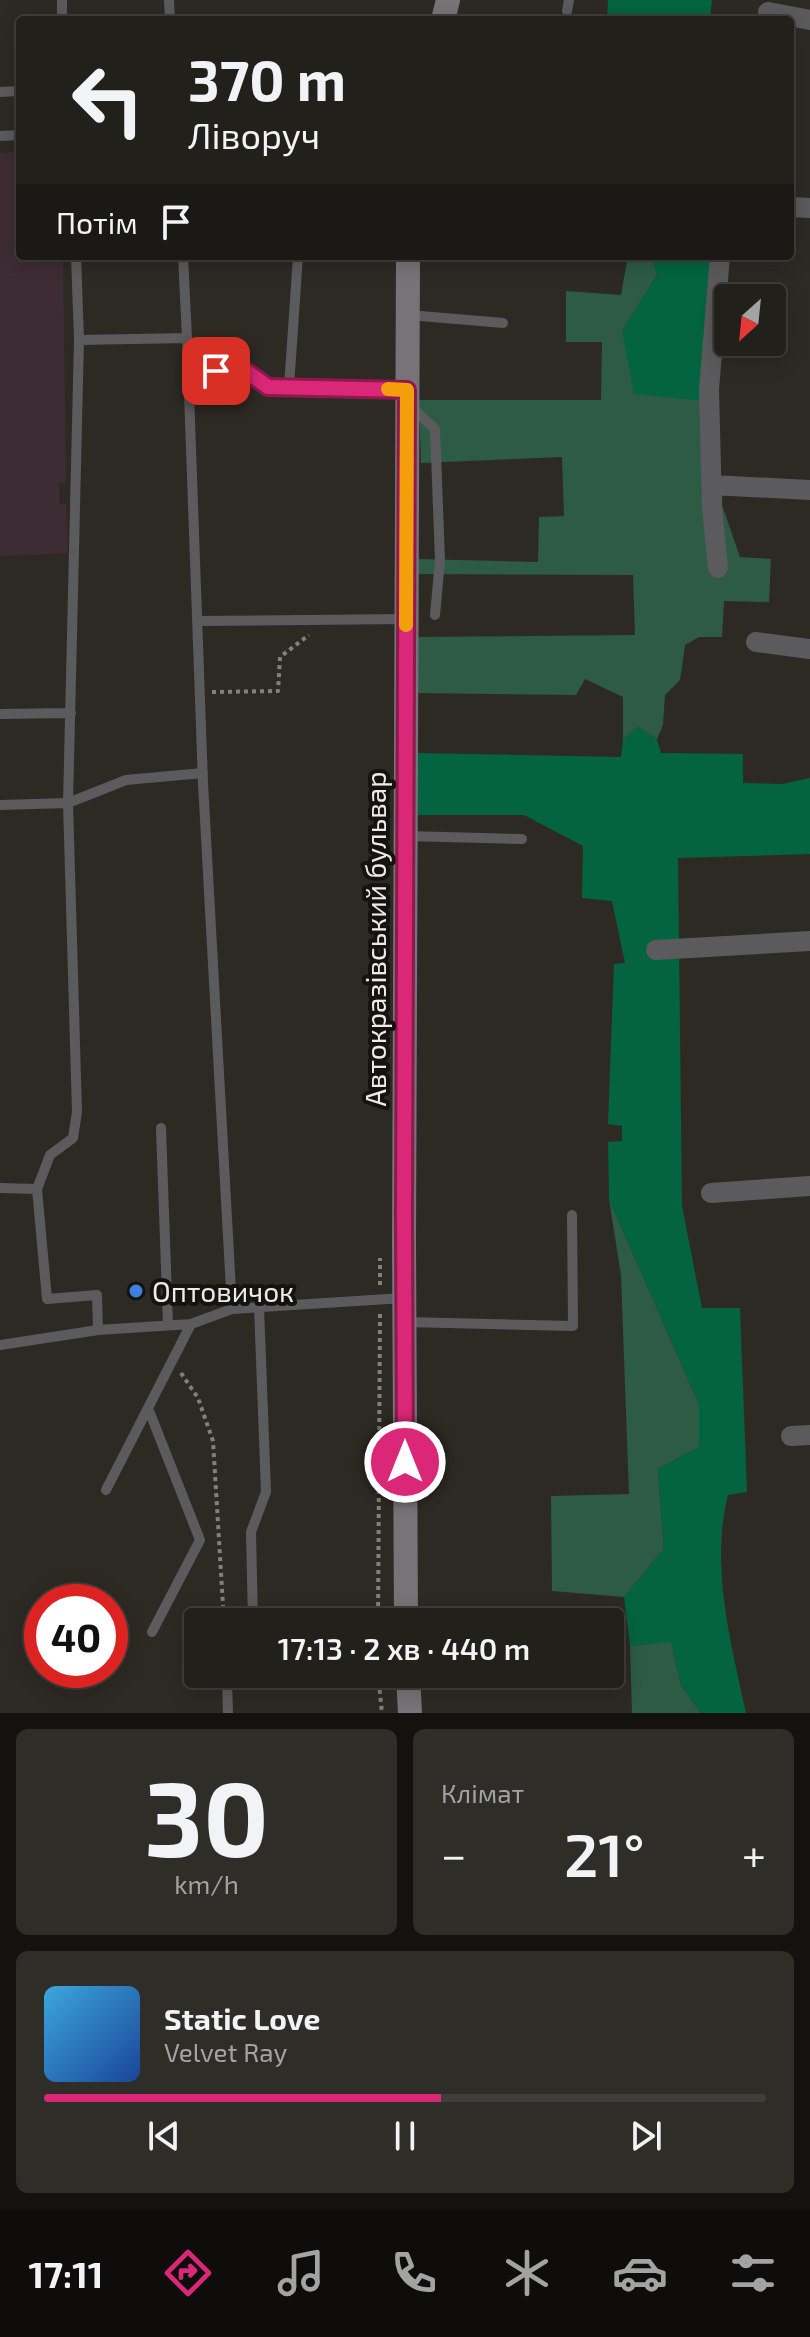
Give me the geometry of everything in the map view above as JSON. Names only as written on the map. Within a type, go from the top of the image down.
[{"type":"street","points":[[768,11],[791,16]]},
{"type":"street","name":"Автокразівський бульвар","points":[[406,1608],[408,260]]},
{"type":"street","points":[[718,568],[711,485],[709,389],[720,260]]},
{"type":"street","points":[[711,485],[810,490]]},
{"type":"street","points":[[756,642],[810,649]]},
{"type":"street","points":[[656,950],[810,941]]},
{"type":"street","points":[[711,1193],[810,1186]]},
{"type":"street","points":[[409,1688],[410,1713]]},
{"type":"lane","points":[[76,260],[79,340],[68,803],[77,1112],[73,1138],[50,1155],[37,1189],[47,1299],[97,1295],[98,1330]]},
{"type":"lane","points":[[183,260],[203,773],[232,1309]]},
{"type":"lane","points":[[289,387],[298,260]]},
{"type":"lane","points":[[407,315],[503,323]]},
{"type":"lane","points":[[79,340],[187,338]]},
{"type":"lane","points":[[188,372],[243,369],[268,387],[407,397],[435,429],[440,560],[435,615]]},
{"type":"lane","points":[[197,621],[406,619]]},
{"type":"lane","points":[[0,714],[71,713]]},
{"type":"lane","points":[[0,805],[68,803],[126,780],[203,773]]},
{"type":"lane","points":[[405,836],[522,839]]},
{"type":"lane","points":[[161,1128],[168,1325]]},
{"type":"lane","points":[[0,1188],[37,1189]]},
{"type":"lane","points":[[0,1345],[98,1330],[191,1324],[232,1309],[259,1307],[404,1310],[573,1326],[572,1215]]},
{"type":"lane","points":[[253,1608],[251,1532],[266,1492],[259,1307]]},
{"type":"lane","points":[[106,1490],[191,1324]]},
{"type":"lane","points":[[148,1408],[200,1540],[152,1632]]},
{"type":"lane","points":[[227,1688],[228,1713]]},
{"type":"path","points":[[200,692],[278,691],[280,657],[330,619]]},
{"type":"path","points":[[172,1361],[198,1398],[213,1441],[223,1608]]},
{"type":"path","points":[[379,1688],[382,1713]]},
{"type":"shaded area","points":[[16,152],[16,260],[63,260],[66,483],[59,483],[59,504],[66,504],[68,553],[0,556],[0,153]]},
{"type":"green space","points":[[608,0],[712,0],[710,16],[607,16]]},
{"type":"green space","points":[[627,260],[654,260],[657,275],[622,331],[716,402],[715,477],[723,478],[722,505],[740,557],[771,559],[769,602],[724,601],[722,637],[699,637],[685,645],[680,680],[665,695],[663,725],[657,739],[638,727],[623,740],[623,697],[585,679],[576,695],[416,693],[415,637],[635,635],[633,575],[418,574],[417,559],[538,562],[539,517],[564,516],[562,457],[421,463],[419,400],[601,400],[602,342],[566,342],[566,291],[621,295]]},
{"type":"green space","points":[[654,260],[729,260],[727,284],[714,284],[714,356],[720,356],[716,402],[634,394],[622,331],[657,275]]},
{"type":"green space","points":[[638,727],[657,739],[661,753],[743,754],[743,783],[782,784],[810,778],[810,854],[678,858],[682,1206],[702,1308],[740,1308],[747,1492],[728,1495],[721,1549],[725,1604],[746,1713],[701,1713],[681,1685],[671,1642],[630,1646],[624,1597],[664,1549],[658,1469],[699,1447],[699,1404],[609,1199],[608,1142],[622,1141],[622,1126],[608,1124],[614,964],[625,963],[612,901],[582,898],[583,846],[524,815],[417,815],[417,753],[621,757],[623,740]]},
{"type":"green space","points":[[609,1199],[699,1404],[699,1447],[658,1469],[664,1549],[624,1597],[552,1591],[551,1496],[629,1494],[621,1276]]},
{"type":"green space","points":[[671,1641],[681,1685],[701,1713],[632,1713],[630,1646]]},
{"type":"slow traffic","points":[[388,389],[407,390],[406,625]]},
{"type":"place","name":"Оптовичок","points":[[136,1291]]},
{"type":"route","points":[[216,371],[243,369],[268,387],[407,390],[405,1462]]}]
